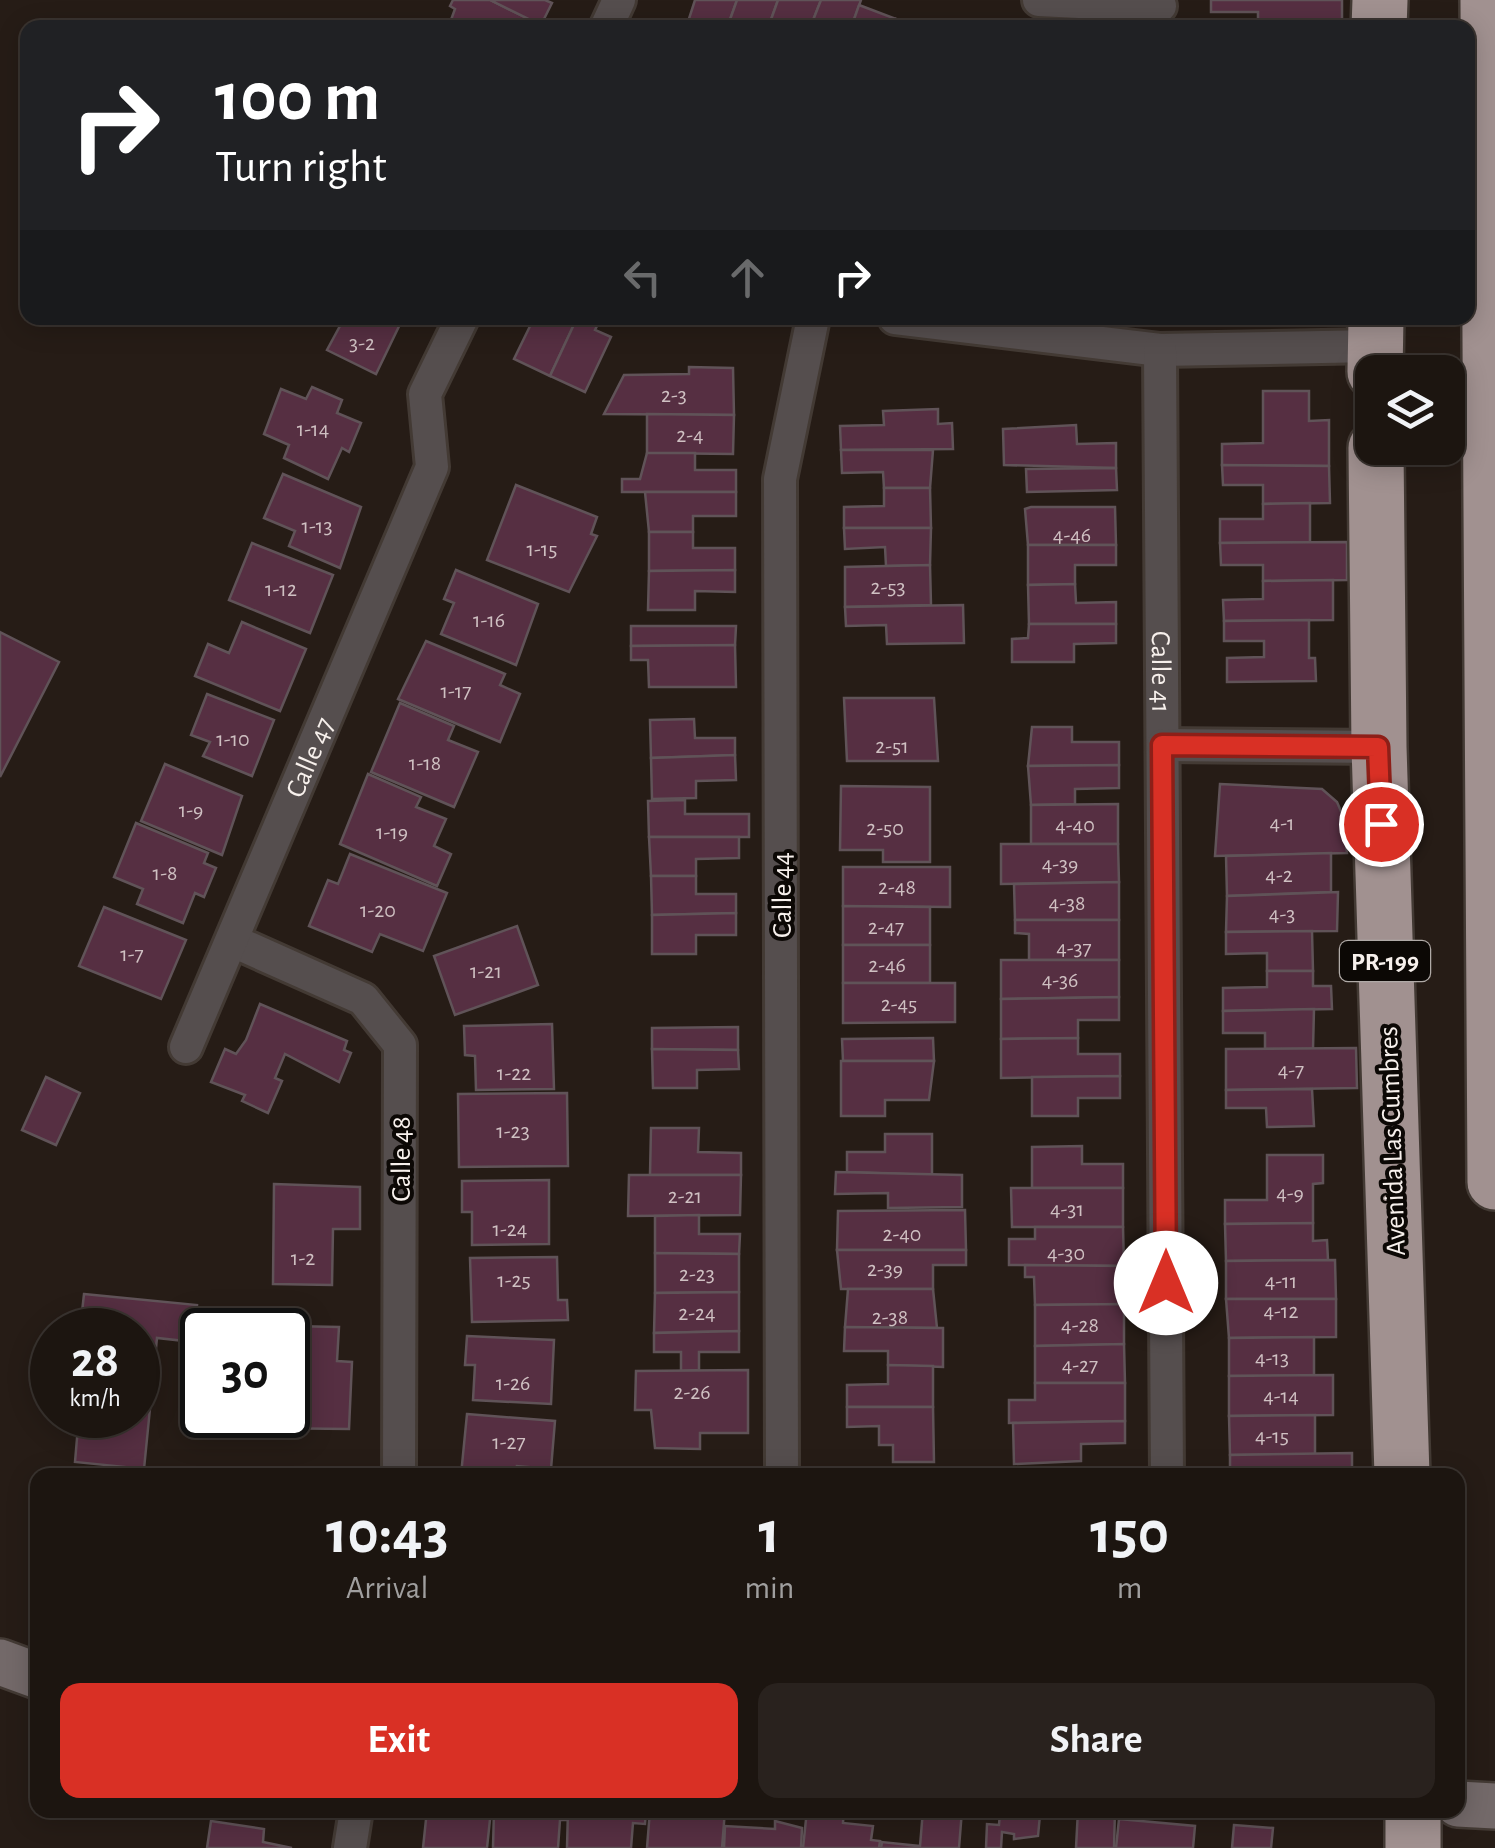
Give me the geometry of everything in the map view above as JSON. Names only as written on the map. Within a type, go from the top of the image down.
[{"type":"highway","points":[[1488,0],[1495,1182]]},
{"type":"highway","name":"Avenida Las Cumbres","points":[[1376,465],[1378,747],[1402,1468]]},
{"type":"highway","points":[[1413,1818],[1413,1848]]},
{"type":"street","points":[[1038,0],[1160,11]]},
{"type":"street","name":"Calle 47","points":[[186,1047],[432,467],[424,394],[458,325]]},
{"type":"street","name":"Calle 44","points":[[782,1468],[780,479],[811,325]]},
{"type":"street","points":[[953,325],[1160,350],[1375,345]]},
{"type":"street","name":"Calle 41","points":[[1160,350],[1167,1468]]},
{"type":"street","points":[[1162,745],[1378,747]]},
{"type":"street","name":"Calle 48","points":[[233,941],[363,998],[400,1045],[399,1468]]},
{"type":"street","points":[[0,1662],[30,1673]]},
{"type":"street","points":[[1465,1804],[1495,1806]]},
{"type":"street","points":[[350,1848],[355,1818]]},
{"type":"building","points":[[453,0],[490,0],[531,20],[451,20],[455,9],[450,6]]},
{"type":"building","points":[[490,0],[552,3],[544,20],[531,20]]},
{"type":"building","points":[[695,0],[737,0],[730,20],[689,20]]},
{"type":"building","points":[[737,0],[778,0],[771,20],[730,20]]},
{"type":"building","points":[[778,0],[821,0],[813,20],[771,20]]},
{"type":"building","points":[[821,0],[861,0],[854,20],[813,20]]},
{"type":"building","points":[[1211,0],[1342,0],[1342,20],[1258,20],[1258,12],[1211,12]]},
{"type":"building","points":[[859,5],[896,19],[896,20],[854,20]]},
{"type":"building","points":[[340,325],[400,325],[376,374],[327,350]]},
{"type":"building","points":[[531,325],[574,325],[550,376],[514,359]]},
{"type":"building","points":[[574,325],[598,325],[595,330],[611,337],[585,392],[550,376]]},
{"type":"building","points":[[689,367],[733,368],[734,415],[604,414],[624,375],[689,374]]},
{"type":"building","points":[[312,387],[342,400],[337,413],[361,423],[349,452],[342,448],[328,479],[284,458],[289,445],[264,434],[281,389],[306,399]]},
{"type":"building","points":[[1263,391],[1309,391],[1309,421],[1329,420],[1329,466],[1222,465],[1222,444],[1263,443]]},
{"type":"building","points":[[938,409],[938,424],[952,423],[953,449],[841,450],[840,426],[884,425],[883,411]]},
{"type":"building","points":[[647,414],[734,415],[733,454],[647,453]]},
{"type":"building","points":[[1076,425],[1077,444],[1116,443],[1116,468],[1004,465],[1003,429]]},
{"type":"building","points":[[841,450],[933,450],[930,488],[884,488],[883,472],[842,473]]},
{"type":"building","points":[[647,453],[695,453],[695,470],[736,470],[736,492],[622,492],[622,479],[640,479]]},
{"type":"building","points":[[1222,465],[1329,466],[1330,503],[1263,504],[1263,485],[1223,485]]},
{"type":"building","points":[[1116,468],[1117,490],[1027,492],[1026,469]]},
{"type":"building","points":[[283,474],[361,507],[340,568],[289,546],[295,531],[264,518]]},
{"type":"building","points":[[516,485],[597,517],[591,534],[597,536],[569,592],[487,560]]},
{"type":"building","points":[[884,488],[930,488],[931,528],[844,528],[844,507],[884,506]]},
{"type":"building","points":[[645,492],[736,492],[736,516],[693,516],[693,532],[649,532]]},
{"type":"building","points":[[1310,503],[1310,542],[1220,543],[1220,519],[1263,519],[1263,504]]},
{"type":"building","points":[[1115,507],[1116,545],[1028,545],[1025,509]]},
{"type":"building","points":[[844,528],[931,528],[930,565],[886,566],[885,547],[845,549]]},
{"type":"building","points":[[649,532],[693,532],[693,548],[735,548],[735,570],[649,571]]},
{"type":"building","points":[[1347,542],[1347,580],[1263,581],[1263,565],[1221,565],[1220,543]]},
{"type":"building","points":[[252,543],[333,575],[310,633],[229,600]]},
{"type":"building","points":[[1028,545],[1116,545],[1116,565],[1075,565],[1075,584],[1028,585]]},
{"type":"building","points":[[930,565],[931,605],[845,607],[845,567]]},
{"type":"building","points":[[456,570],[538,604],[516,665],[441,634],[454,603],[444,599]]},
{"type":"building","points":[[735,570],[735,592],[695,591],[695,610],[648,610],[649,571]]},
{"type":"building","points":[[1333,580],[1333,620],[1224,621],[1223,600],[1263,599],[1263,581]]},
{"type":"building","points":[[1075,584],[1076,603],[1116,602],[1116,624],[1029,624],[1028,585]]},
{"type":"building","points":[[963,605],[964,643],[887,644],[886,625],[846,626],[845,607]]},
{"type":"building","points":[[1309,620],[1309,658],[1315,658],[1316,681],[1227,682],[1227,658],[1264,657],[1264,641],[1224,641],[1224,621]]},
{"type":"building","points":[[242,622],[306,649],[280,711],[195,676],[208,644],[229,653]]},
{"type":"building","points":[[1029,624],[1116,624],[1116,643],[1074,644],[1074,662],[1012,662],[1012,639],[1028,638]]},
{"type":"building","points":[[631,626],[736,626],[735,645],[631,646]]},
{"type":"building","points":[[0,632],[59,662],[0,777]]},
{"type":"building","points":[[426,641],[505,674],[500,685],[520,694],[500,742],[398,699]]},
{"type":"building","points":[[735,645],[736,687],[649,687],[648,660],[631,660],[631,646]]},
{"type":"building","points":[[207,694],[274,720],[252,776],[203,756],[210,742],[191,735]]},
{"type":"building","points":[[844,698],[934,698],[938,761],[847,761]]},
{"type":"building","points":[[400,703],[454,726],[448,740],[478,752],[454,807],[371,772]]},
{"type":"building","points":[[694,719],[695,738],[735,738],[735,755],[651,758],[650,720]]},
{"type":"building","points":[[1032,727],[1072,727],[1072,742],[1119,742],[1119,765],[1028,766]]},
{"type":"building","points":[[735,755],[736,780],[696,781],[696,798],[652,799],[651,758]]},
{"type":"building","points":[[165,764],[242,796],[222,855],[141,821]]},
{"type":"building","points":[[1119,765],[1119,788],[1075,789],[1075,804],[1031,805],[1028,766]]},
{"type":"building","points":[[368,774],[421,797],[416,807],[446,819],[434,846],[451,854],[437,886],[340,844]]},
{"type":"building","points":[[1220,784],[1322,789],[1337,802],[1343,816],[1347,853],[1215,856]]},
{"type":"building","points":[[841,786],[930,787],[930,862],[883,862],[883,850],[840,850]]},
{"type":"building","points":[[685,800],[685,814],[749,814],[749,837],[649,837],[648,801]]},
{"type":"building","points":[[1118,804],[1118,844],[1031,844],[1031,805]]},
{"type":"building","points":[[136,823],[208,853],[204,863],[216,868],[204,897],[195,893],[183,923],[137,904],[143,889],[114,877]]},
{"type":"building","points":[[649,837],[739,837],[739,858],[696,859],[696,876],[651,876]]},
{"type":"building","points":[[1001,844],[1118,844],[1119,882],[1001,884]]},
{"type":"building","points":[[1331,853],[1331,892],[1227,896],[1226,856]]},
{"type":"building","points":[[350,854],[447,893],[423,951],[380,934],[372,952],[309,926],[328,880],[338,884]]},
{"type":"building","points":[[843,867],[950,867],[950,907],[843,906]]},
{"type":"building","points":[[651,876],[696,876],[696,894],[736,894],[736,913],[652,915]]},
{"type":"building","points":[[1119,882],[1119,920],[1015,920],[1014,884]]},
{"type":"building","points":[[1338,892],[1337,931],[1226,932],[1227,896]]},
{"type":"building","points":[[843,906],[930,907],[930,945],[843,945]]},
{"type":"building","points":[[104,907],[186,940],[161,999],[79,966]]},
{"type":"building","points":[[736,913],[736,935],[696,935],[696,954],[652,954],[652,915]]},
{"type":"building","points":[[1015,920],[1119,920],[1119,960],[1029,960],[1029,934],[1015,933]]},
{"type":"building","points":[[517,926],[538,985],[455,1015],[434,956]]},
{"type":"building","points":[[1312,931],[1313,971],[1267,971],[1267,953],[1226,954],[1226,932]]},
{"type":"building","points":[[843,945],[930,945],[930,983],[843,983]]},
{"type":"building","points":[[1001,960],[1119,960],[1119,997],[1001,999]]},
{"type":"building","points":[[1267,971],[1313,971],[1313,986],[1331,986],[1332,1009],[1223,1011],[1223,988],[1267,987]]},
{"type":"building","points":[[843,983],[955,983],[955,1022],[843,1023]]},
{"type":"building","points":[[1119,997],[1119,1020],[1078,1020],[1078,1038],[1001,1039],[1001,999]]},
{"type":"building","points":[[260,1004],[347,1041],[344,1050],[351,1053],[339,1082],[285,1054],[275,1078],[282,1081],[268,1113],[242,1101],[245,1095],[211,1082],[225,1049],[236,1054],[246,1040]]},
{"type":"building","points":[[1314,1009],[1313,1049],[1265,1049],[1265,1033],[1223,1033],[1223,1011]]},
{"type":"building","points":[[552,1024],[554,1089],[476,1090],[475,1056],[465,1055],[464,1026]]},
{"type":"building","points":[[738,1027],[738,1050],[652,1049],[652,1028]]},
{"type":"building","points":[[933,1038],[934,1061],[843,1061],[842,1039]]},
{"type":"building","points":[[1078,1038],[1078,1054],[1120,1054],[1120,1076],[1001,1078],[1001,1039]]},
{"type":"building","points":[[1356,1048],[1357,1088],[1226,1090],[1226,1049]]},
{"type":"building","points":[[652,1049],[738,1050],[739,1069],[697,1070],[697,1088],[653,1088]]},
{"type":"building","points":[[841,1061],[934,1061],[929,1100],[885,1100],[885,1116],[841,1116]]},
{"type":"building","points":[[1120,1076],[1120,1098],[1078,1098],[1078,1116],[1032,1116],[1032,1077]]},
{"type":"building","points":[[46,1077],[80,1093],[56,1145],[22,1130]]},
{"type":"building","points":[[1312,1089],[1314,1126],[1267,1127],[1266,1108],[1226,1108],[1226,1090]]},
{"type":"building","points":[[567,1093],[568,1166],[459,1167],[458,1094]]},
{"type":"building","points":[[651,1128],[699,1128],[698,1152],[741,1153],[741,1175],[650,1175]]},
{"type":"building","points":[[885,1134],[932,1134],[932,1175],[847,1172],[847,1152],[885,1152]]},
{"type":"building","points":[[1082,1146],[1082,1164],[1123,1164],[1123,1188],[1032,1188],[1032,1147]]},
{"type":"building","points":[[1267,1155],[1323,1155],[1323,1183],[1313,1184],[1313,1223],[1225,1224],[1225,1200],[1267,1200]]},
{"type":"building","points":[[836,1172],[962,1175],[962,1207],[888,1208],[888,1193],[835,1194]]},
{"type":"building","points":[[629,1175],[741,1175],[740,1215],[628,1216]]},
{"type":"building","points":[[549,1180],[549,1244],[472,1245],[472,1212],[462,1212],[462,1181]]},
{"type":"building","points":[[274,1184],[360,1187],[360,1229],[333,1229],[332,1285],[273,1284]]},
{"type":"building","points":[[1011,1188],[1123,1188],[1123,1227],[1012,1227]]},
{"type":"building","points":[[965,1210],[966,1250],[837,1250],[838,1211]]},
{"type":"building","points":[[699,1215],[699,1234],[740,1234],[739,1254],[655,1253],[655,1216]]},
{"type":"building","points":[[1313,1223],[1313,1241],[1327,1240],[1328,1260],[1226,1261],[1225,1224]]},
{"type":"building","points":[[1035,1227],[1123,1227],[1124,1266],[1009,1265],[1009,1239],[1035,1239]]},
{"type":"building","points":[[837,1250],[966,1250],[966,1265],[933,1265],[933,1289],[841,1289]]},
{"type":"building","points":[[655,1253],[739,1254],[739,1292],[655,1293]]},
{"type":"building","points":[[557,1257],[558,1300],[567,1300],[568,1320],[472,1322],[470,1258]]},
{"type":"building","points":[[1335,1260],[1336,1299],[1226,1299],[1226,1261]]},
{"type":"building","points":[[1025,1265],[1124,1266],[1123,1282],[1129,1282],[1129,1290],[1124,1291],[1124,1304],[1035,1305],[1034,1277],[1025,1277]]},
{"type":"building","points":[[848,1289],[933,1289],[937,1328],[845,1327]]},
{"type":"building","points":[[739,1292],[739,1331],[654,1333],[655,1293]]},
{"type":"building","points":[[84,1294],[197,1305],[180,1308],[180,1340],[160,1338],[160,1308],[82,1308]]},
{"type":"building","points":[[1226,1299],[1336,1299],[1336,1337],[1229,1338]]},
{"type":"building","points":[[1124,1304],[1124,1344],[1035,1346],[1035,1305]]},
{"type":"building","points":[[310,1326],[339,1327],[337,1361],[352,1362],[349,1429],[310,1429]]},
{"type":"building","points":[[845,1327],[943,1328],[943,1367],[888,1365],[888,1351],[844,1351]]},
{"type":"building","points":[[739,1331],[739,1352],[699,1352],[699,1370],[681,1371],[681,1352],[654,1352],[654,1333]]},
{"type":"building","points":[[467,1336],[554,1340],[551,1404],[473,1400],[475,1365],[465,1365]]},
{"type":"building","points":[[1314,1337],[1314,1376],[1229,1376],[1229,1338]]},
{"type":"building","points":[[1124,1344],[1125,1383],[1035,1383],[1035,1346]]},
{"type":"building","points":[[888,1365],[933,1366],[933,1407],[847,1407],[847,1385],[888,1384]]},
{"type":"building","points":[[748,1370],[748,1433],[700,1433],[700,1449],[655,1448],[651,1410],[635,1410],[636,1371]]},
{"type":"building","points":[[1333,1375],[1333,1415],[1229,1416],[1229,1376]]},
{"type":"building","points":[[1035,1383],[1125,1383],[1125,1421],[1009,1423],[1009,1400],[1035,1400]]},
{"type":"building","points":[[847,1407],[933,1407],[934,1462],[893,1462],[893,1445],[879,1445],[879,1426],[847,1427]]},
{"type":"building","points":[[467,1414],[555,1421],[551,1468],[462,1468]]},
{"type":"building","points":[[1315,1415],[1315,1454],[1230,1455],[1229,1416]]},
{"type":"building","points":[[1125,1421],[1125,1443],[1081,1444],[1081,1461],[1014,1464],[1013,1423]]},
{"type":"building","points":[[77,1438],[147,1438],[144,1468],[75,1462]]},
{"type":"building","points":[[1352,1453],[1352,1468],[1230,1468],[1230,1455]]},
{"type":"building","points":[[426,1818],[490,1818],[487,1848],[423,1848]]},
{"type":"building","points":[[494,1818],[567,1818],[560,1820],[558,1848],[493,1848]]},
{"type":"building","points":[[568,1818],[645,1818],[645,1824],[633,1823],[631,1848],[567,1848]]},
{"type":"building","points":[[649,1818],[724,1818],[722,1848],[647,1848]]},
{"type":"building","points":[[806,1818],[843,1818],[843,1823],[873,1826],[871,1840],[880,1841],[879,1848],[803,1848]]},
{"type":"building","points":[[922,1818],[961,1818],[959,1848],[881,1848],[882,1842],[920,1846]]},
{"type":"building","points":[[1000,1818],[1040,1818],[1038,1836],[1014,1839],[1014,1834],[1002,1832],[1001,1848],[986,1848],[987,1824],[999,1825]]},
{"type":"building","points":[[1078,1818],[1115,1818],[1114,1848],[1076,1848]]},
{"type":"building","points":[[1119,1819],[1195,1826],[1193,1848],[1116,1848]]},
{"type":"building","points":[[211,1821],[264,1829],[263,1842],[292,1848],[207,1848]]},
{"type":"building","points":[[775,1821],[802,1828],[801,1848],[724,1848],[725,1826],[775,1829]]},
{"type":"building","points":[[1234,1825],[1273,1828],[1271,1848],[1232,1848]]},
{"type":"route","points":[[1166,1283],[1162,745],[1378,747],[1381,824]]}]
